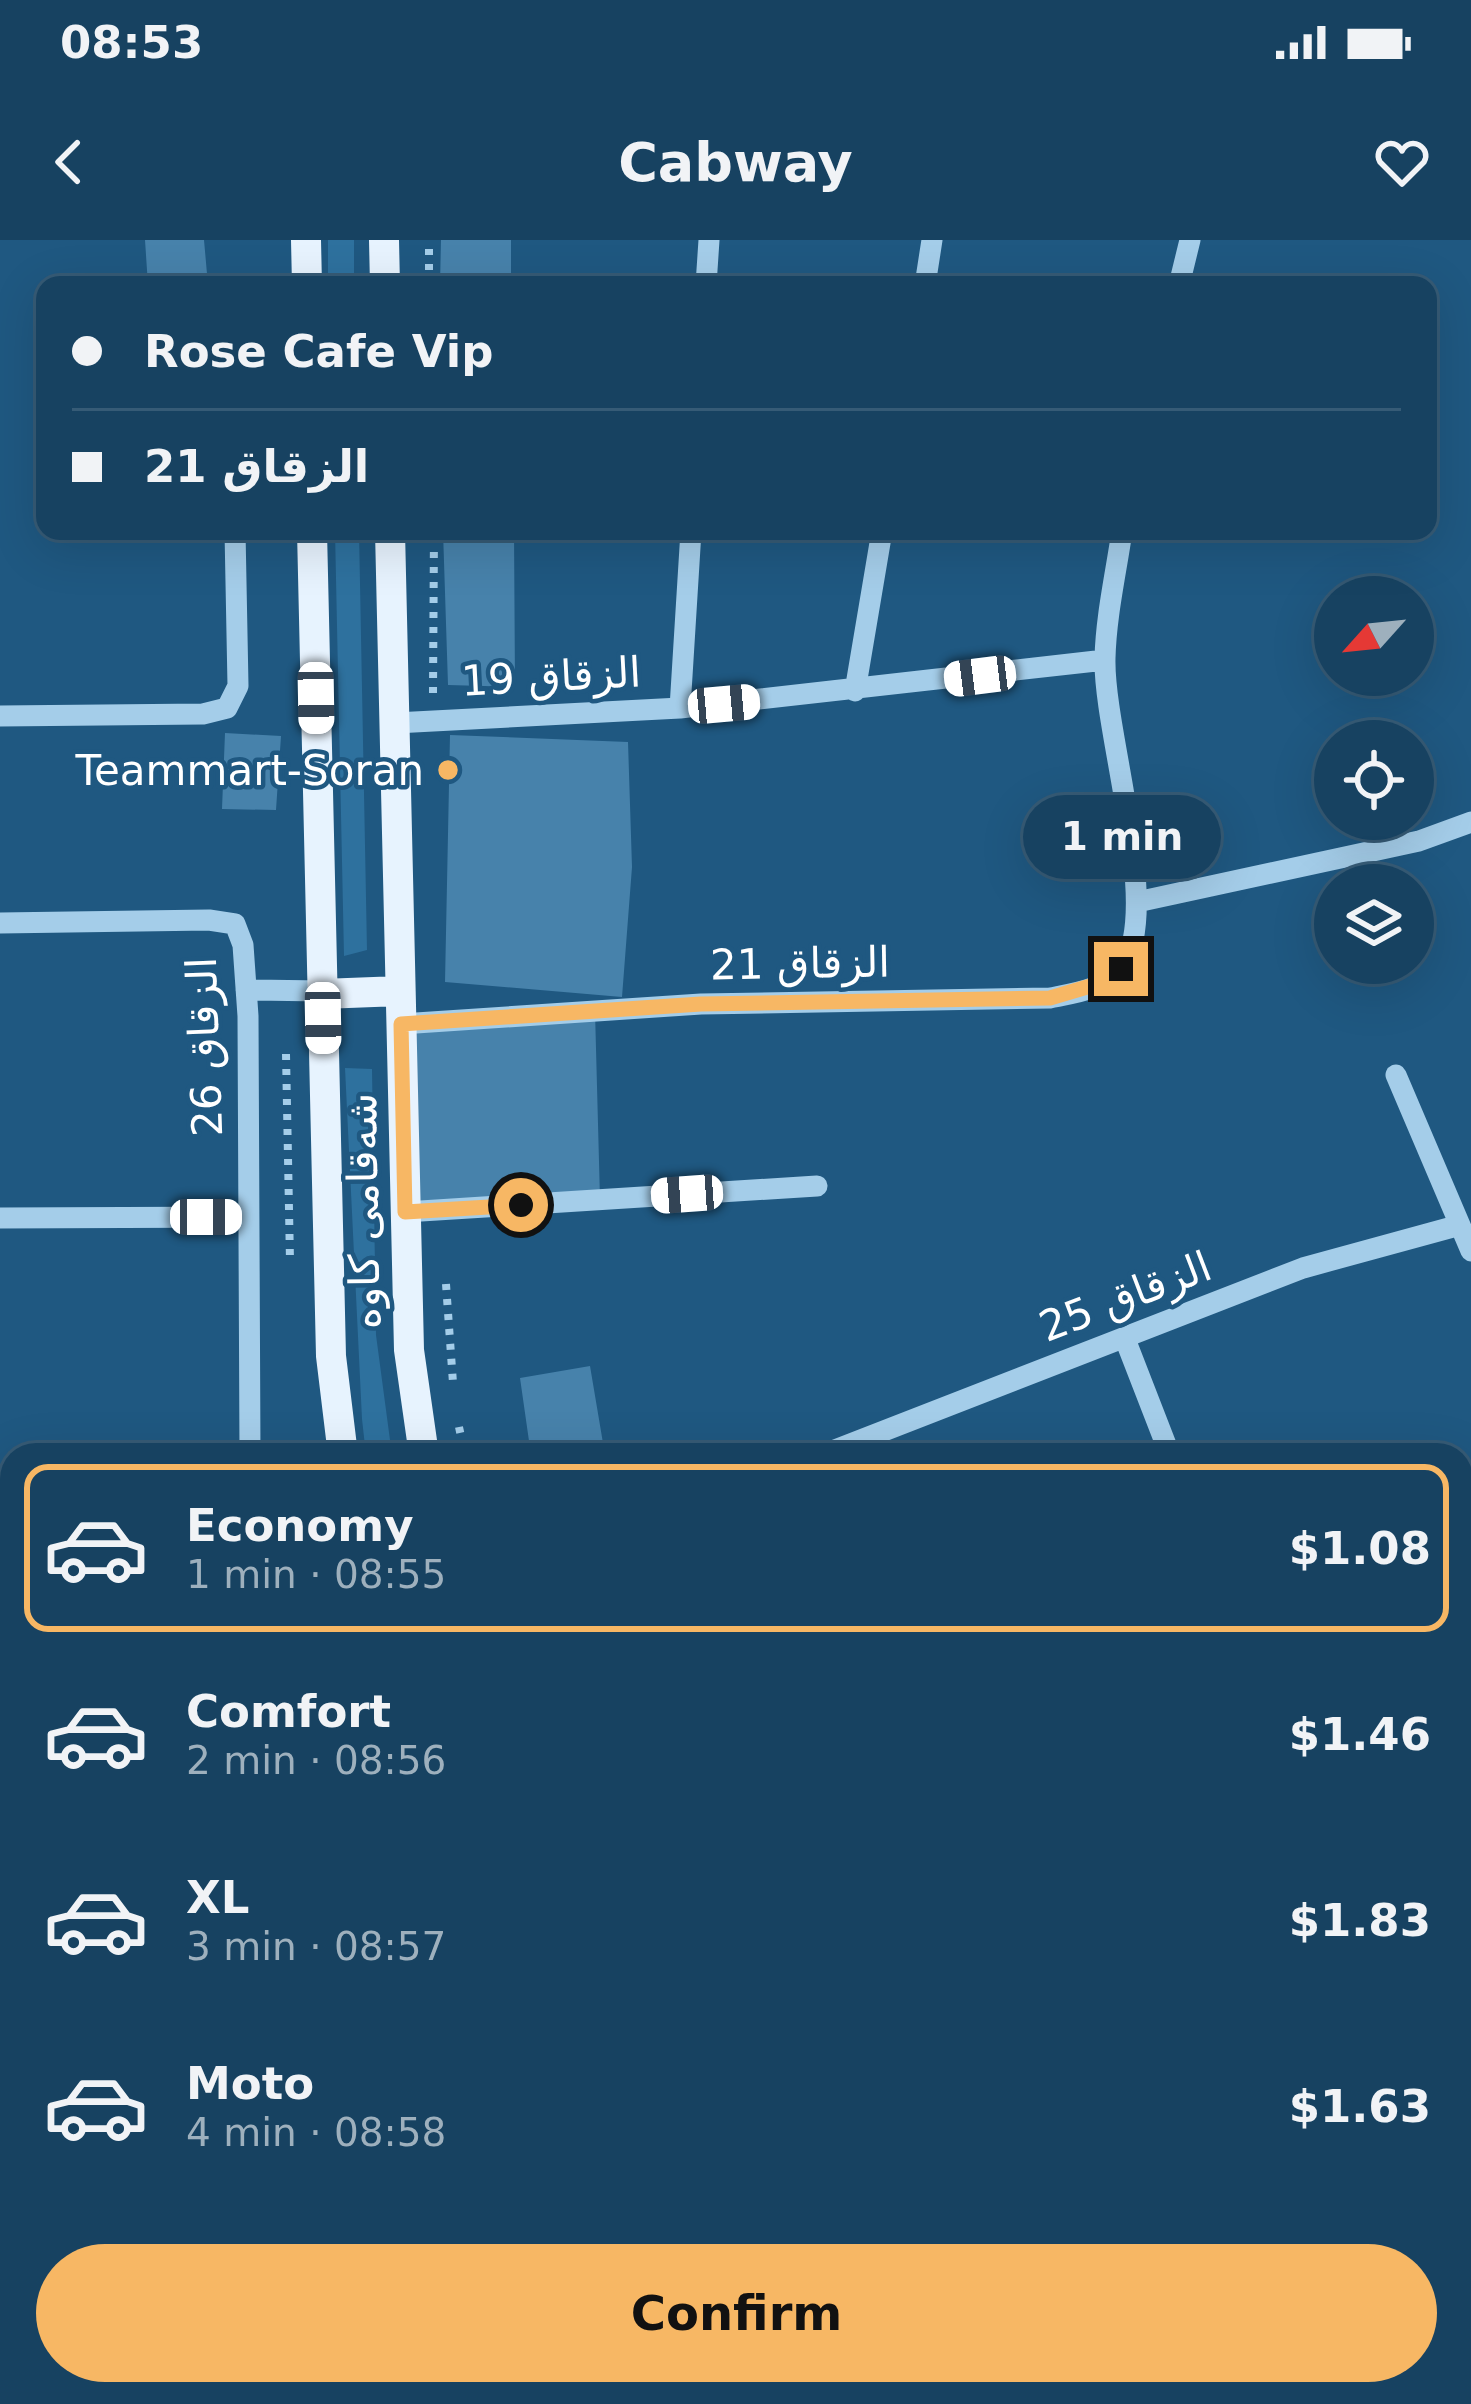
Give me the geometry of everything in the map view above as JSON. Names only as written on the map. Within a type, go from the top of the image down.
[{"type":"main road","points":[[306,240],[307,276]]},
{"type":"main road","points":[[384,240],[385,276]]},
{"type":"main road","name":"شەقامی کاوە","points":[[312,540],[331,1356],[342,1443]]},
{"type":"main road","name":"شەقامی کاوە","points":[[390,540],[409,1350],[422,1443]]},
{"type":"main road","points":[[322,992],[400,991]]},
{"type":"street","points":[[707,276],[709,240]]},
{"type":"street","points":[[926,276],[932,240]]},
{"type":"street","points":[[1181,276],[1190,240]]},
{"type":"street","points":[[0,716],[203,714],[227,708],[238,686],[235,540]]},
{"type":"street","points":[[680,708],[690,540]]},
{"type":"street","points":[[855,692],[881,540]]},
{"type":"street","points":[[1121,540],[1105,660],[1137,902],[1419,841],[1471,822]]},
{"type":"street","name":"الزقاق 19","points":[[395,723],[680,708],[855,692],[1105,660]]},
{"type":"street","name":"الزقاق 21","points":[[401,1024],[701,1004],[1050,998],[1104,982],[1121,969],[1132,948],[1137,902]]},
{"type":"street","name":"الزقاق 26","points":[[0,923],[208,920],[236,925],[246,990],[250,1443]]},
{"type":"street","points":[[246,990],[322,992]]},
{"type":"street","points":[[1396,1075],[1471,1251]]},
{"type":"street","points":[[405,1212],[817,1186]]},
{"type":"street","points":[[0,1218],[248,1217]]},
{"type":"street","name":"الزقاق 25","points":[[853,1443],[1303,1268],[1460,1225]]},
{"type":"street","points":[[1125,1339],[1165,1443]]},
{"type":"path","points":[[429,240],[429,276]]},
{"type":"shaded area","points":[[328,240],[354,240],[354,276],[328,276]]},
{"type":"shaded area","points":[[335,540],[359,540],[367,950],[344,956]]},
{"type":"shaded area","points":[[345,1068],[372,1069],[376,1335],[390,1443],[365,1443]]},
{"type":"building","points":[[145,240],[204,240],[207,276],[147,276]]},
{"type":"building","points":[[441,240],[511,240],[511,276],[440,276]]},
{"type":"building","points":[[443,540],[514,540],[515,687],[448,685]]},
{"type":"building","points":[[225,733],[281,736],[276,810],[222,809]]},
{"type":"building","points":[[450,735],[628,742],[632,867],[622,997],[445,982]]},
{"type":"building","points":[[595,1011],[600,1199],[409,1207],[401,1024]]},
{"type":"building","points":[[590,1366],[603,1443],[529,1443],[520,1378]]},
{"type":"place","name":"Teammart-Soran","points":[[448,770]]},
{"type":"route","points":[[521,1205],[405,1212],[401,1024],[701,1004],[1050,998],[1104,982],[1121,969]]}]
